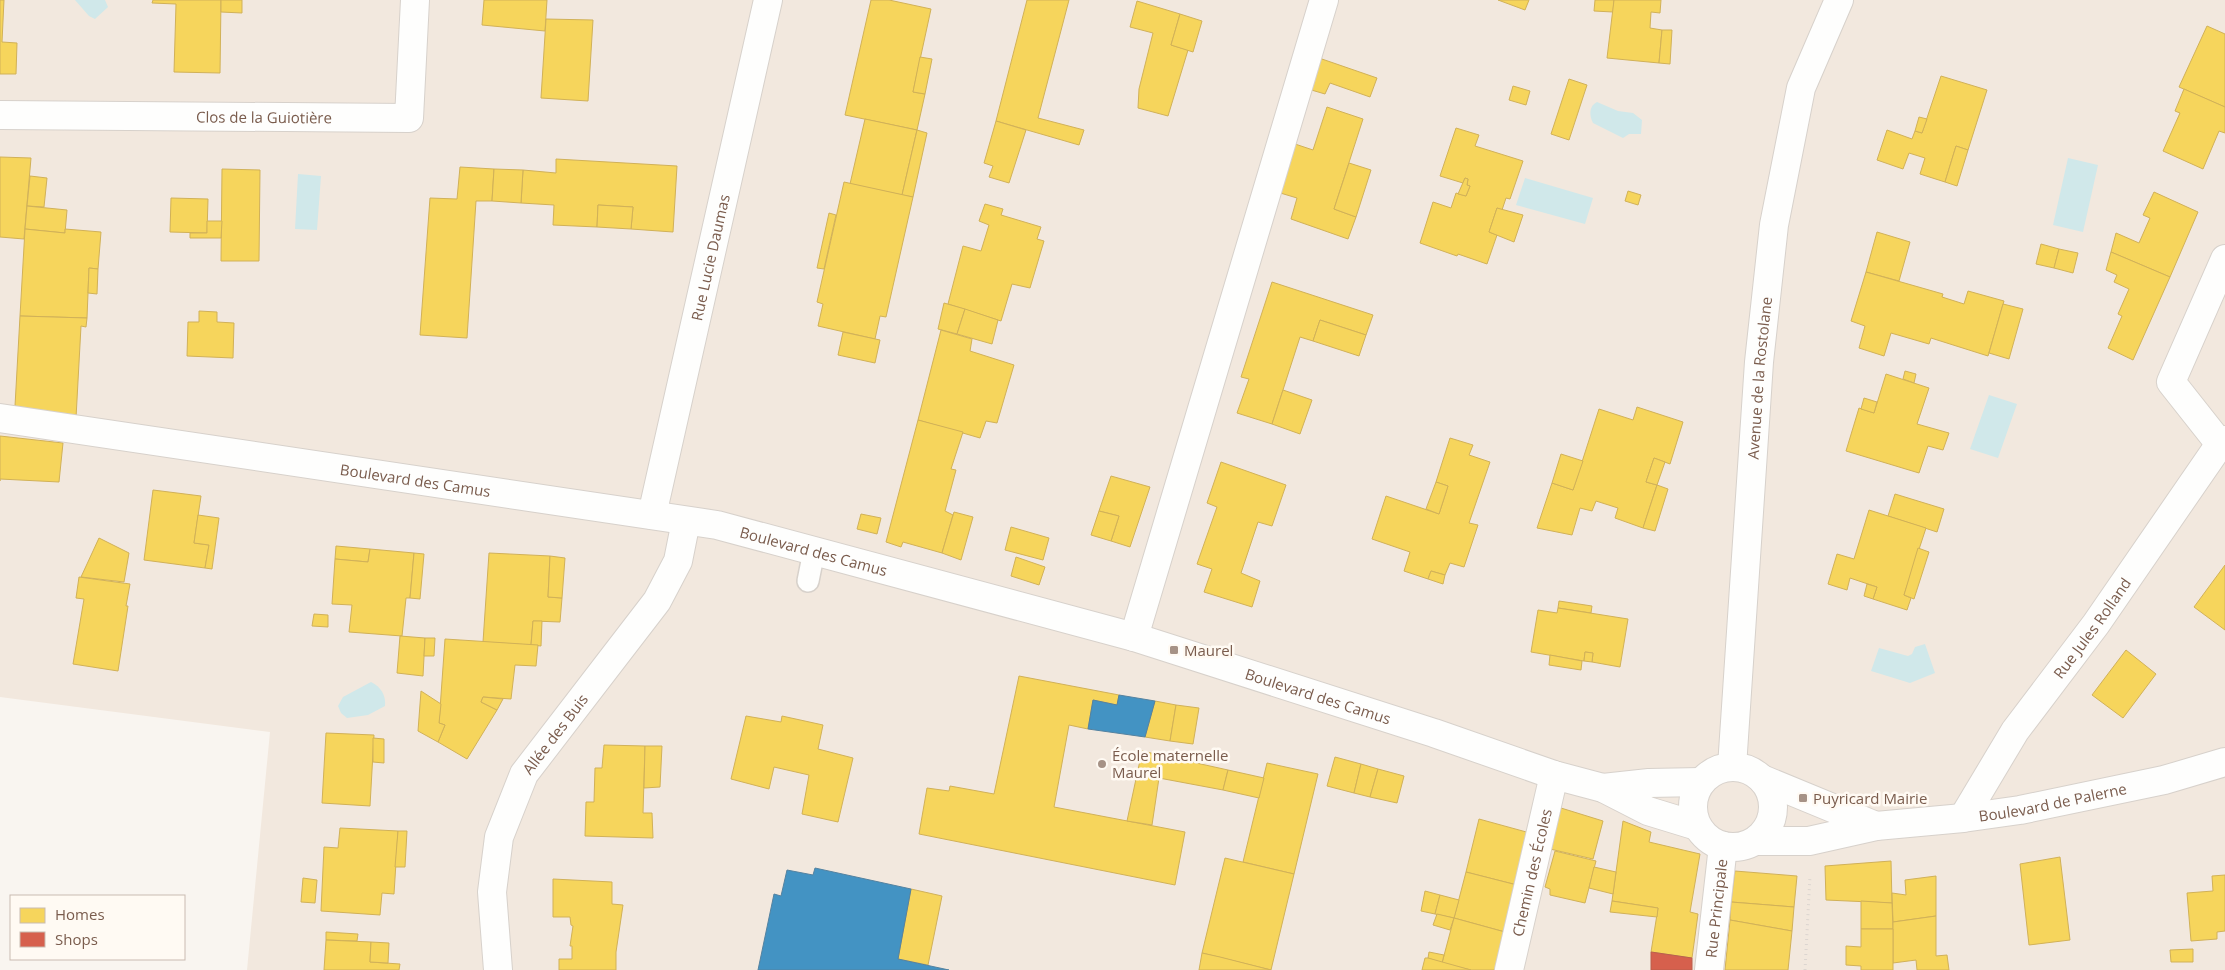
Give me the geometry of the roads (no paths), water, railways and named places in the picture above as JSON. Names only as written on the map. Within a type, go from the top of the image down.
[{"type":"street","name":"Clos de la Guiotière","points":[[0,115],[409,118],[415,0]]},
{"type":"street","name":"Rue Lucie Daumas","points":[[652,515],[768,0]]},
{"type":"street","points":[[1134,637],[1324,0]]},
{"type":"street","name":"Avenue de la Rostolane","points":[[1732,767],[1759,362],[1774,225],[1801,88],[1838,0]]},
{"type":"street","points":[[2222,442],[2171,382],[2225,259]]},
{"type":"street","name":"Boulevard des Camus","points":[[0,418],[717,525],[1134,637],[1554,775],[1603,788],[1648,811],[1697,826]]},
{"type":"street","name":"Rue Jules Rolland","points":[[1964,818],[2015,731],[2096,624],[2222,442]]},
{"type":"street","name":"Allée des Buis","points":[[498,970],[492,892],[499,838],[524,774],[657,600],[678,562],[686,521]]},
{"type":"street","name":"Boulevard de Palerne","points":[[1756,840],[1809,841],[1876,826],[1964,818],[2020,810],[2164,780],[2225,762]]},
{"type":"street","points":[[1732,767],[1748,770],[1762,779],[1773,800],[1770,822],[1756,840],[1740,847],[1722,846],[1706,838],[1697,826],[1692,803],[1701,782],[1715,771],[1732,767]]},
{"type":"street","name":"Chemin des Écoles","points":[[1509,970],[1554,775]]},
{"type":"street","name":"Boulevard de Palerne","points":[[1762,779],[1803,798],[1876,826]]},
{"type":"street","name":"Boulevard des Camus","points":[[1603,788],[1649,783],[1701,782]]},
{"type":"street","name":"Rue Principale","points":[[1710,970],[1722,846]]},
{"type":"lane","points":[[808,581],[814,551]]},
{"type":"water","points":[[75,0],[105,0],[108,7],[95,19],[89,16]]},
{"type":"water","points":[[1597,102],[1618,111],[1633,113],[1642,120],[1641,134],[1629,134],[1623,138],[1593,123],[1590,111]]},
{"type":"water","points":[[2068,158],[2098,165],[2083,232],[2053,225]]},
{"type":"water","points":[[298,174],[321,176],[317,230],[295,229]]},
{"type":"water","points":[[1525,178],[1593,198],[1585,224],[1516,205]]},
{"type":"water","points":[[1989,395],[2017,404],[1998,458],[1970,449]]},
{"type":"water","points":[[1925,644],[1935,673],[1910,683],[1871,671],[1879,648],[1908,656],[1912,654],[1915,647]]},
{"type":"water","points":[[371,682],[378,686],[382,692],[385,698],[385,706],[368,715],[347,718],[341,713],[338,706],[343,697]]},
{"type":"place","name":"Maurel","points":[[1174,650]]},
{"type":"place","name":"École maternelle Maurel","points":[[1102,764]]},
{"type":"place","name":"Puyricard Mairie","points":[[1803,798]]}]
